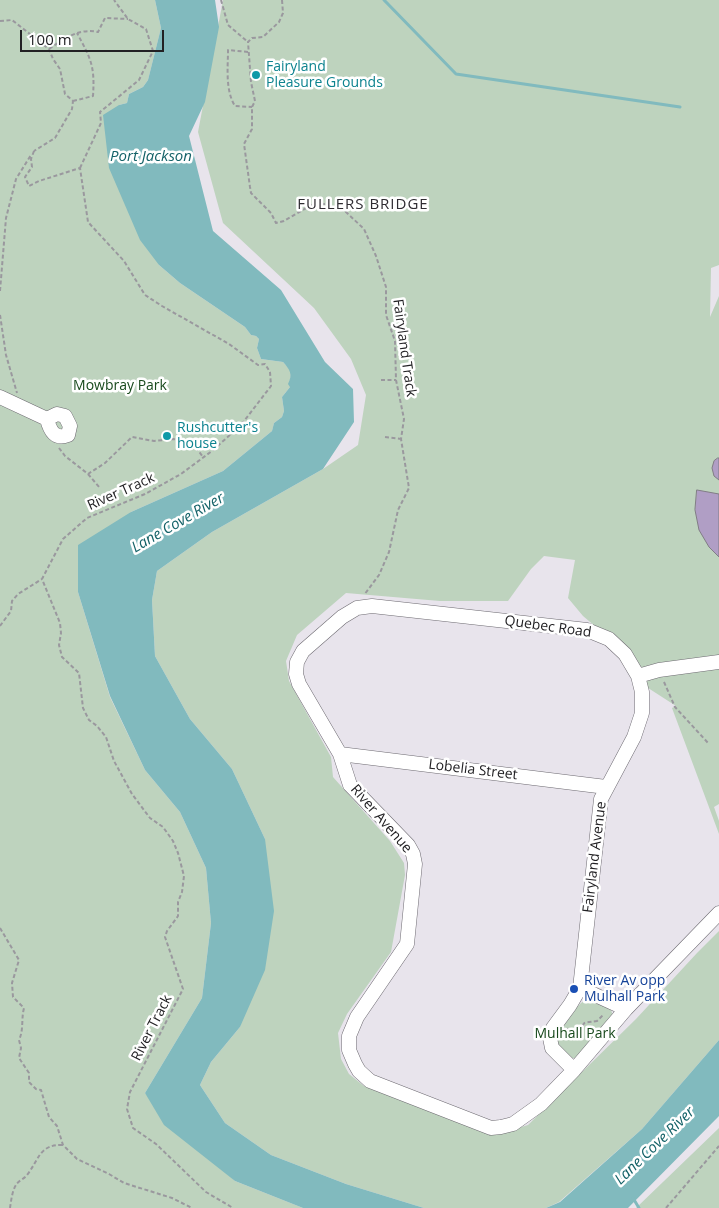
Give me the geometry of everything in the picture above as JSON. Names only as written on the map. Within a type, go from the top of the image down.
[{"type":"street","points":[[0,397],[47,419],[52,433],[57,437],[68,436],[70,426],[68,420],[57,414],[47,419]]},
{"type":"street","name":"Quebec Road","points":[[357,608],[372,606],[587,630],[608,639],[625,654],[638,676]]},
{"type":"street","name":"River Avenue","points":[[357,608],[342,617],[303,651],[296,668],[299,684],[340,754],[350,784],[408,845],[413,854],[415,864],[407,944],[357,1016],[351,1029],[349,1050],[359,1071],[370,1081],[490,1128],[514,1124],[574,1070],[626,1008],[719,913]]},
{"type":"street","points":[[638,676],[659,670],[719,662]]},
{"type":"street","name":"Fairyland Avenue","points":[[580,988],[601,799],[634,737],[642,713],[642,692],[638,676]]},
{"type":"street","name":"Lobelia Street","points":[[340,754],[606,787]]},
{"type":"street","points":[[574,1070],[552,1048],[550,1038],[553,1028],[580,988],[626,1008]]},
{"type":"path","points":[[34,151],[31,159],[32,167],[25,177],[29,186],[80,168],[101,124],[100,112],[139,80],[153,50],[146,28],[128,18],[114,0]]},
{"type":"path","points":[[221,0],[228,25],[248,42],[252,38],[263,37],[278,22],[283,13],[282,0]]},
{"type":"path","points":[[49,49],[72,34],[89,30],[98,32],[105,18],[128,18]]},
{"type":"path","points":[[0,21],[12,20],[49,49],[60,69],[65,94],[73,101]]},
{"type":"path","points":[[73,101],[93,96],[94,77],[91,59],[77,33]]},
{"type":"path","name":"Fairyland Track","points":[[248,42],[251,82],[255,101],[252,107],[252,129],[244,144],[251,193],[271,213],[276,223],[284,221],[313,204],[328,204],[346,212],[364,229],[376,256],[386,287],[386,315],[395,341],[396,380],[404,420],[401,439],[409,488],[398,510],[389,552],[378,576],[357,608]]},
{"type":"path","points":[[248,52],[228,50],[228,81],[232,101],[235,106],[252,107]]},
{"type":"path","points":[[0,292],[6,218],[16,179],[34,151],[55,138],[72,109],[73,101]]},
{"type":"path","name":"River Track","points":[[80,168],[88,222],[124,261],[145,294],[162,306],[229,344],[258,365],[265,364],[270,372],[270,386],[240,425],[181,474],[145,494],[87,518],[64,539],[56,550],[42,579],[60,623],[59,645],[62,657],[79,673],[83,708],[89,720],[106,737],[114,762],[132,794],[150,818],[163,827],[173,841],[184,876],[182,892],[178,902],[178,916],[165,937],[182,989],[130,1092],[127,1110],[130,1122],[133,1128],[156,1144],[206,1192],[234,1208]]},
{"type":"path","points":[[0,314],[6,355],[21,406]]},
{"type":"path","points":[[381,380],[396,380]]},
{"type":"path","points":[[57,437],[55,442],[65,456],[88,474],[99,487]]},
{"type":"path","points":[[88,474],[105,463],[132,437],[154,441],[174,439],[186,446],[197,448],[203,457]]},
{"type":"path","points":[[385,437],[401,439]]},
{"type":"path","points":[[0,626],[11,611],[12,601],[18,594],[42,579]]},
{"type":"path","points":[[659,670],[675,707],[709,744]]},
{"type":"path","points":[[0,928],[19,960],[12,983],[13,997],[24,1008],[21,1019],[23,1031],[19,1040],[21,1048],[19,1058],[29,1073],[29,1082],[36,1089],[41,1090],[49,1117],[57,1126],[63,1145],[77,1159],[124,1183],[172,1198],[192,1208]]},
{"type":"path","points":[[573,1035],[580,1032],[583,1023],[591,1020],[597,1021],[603,1015]]},
{"type":"path","points":[[590,1024],[591,1020]]},
{"type":"path","points":[[568,1027],[567,1032],[573,1035],[574,1039],[580,1038]]},
{"type":"path","points":[[10,1208],[16,1184],[27,1176],[34,1162],[44,1149],[63,1145]]},
{"type":"path","points":[[666,1208],[719,1146]]},
{"type":"green space","name":"Mowbray Park","points":[[0,0],[155,0],[161,28],[148,80],[143,87],[129,94],[127,103],[119,105],[159,265],[180,283],[245,327],[251,335],[256,336],[259,339],[257,348],[261,359],[283,362],[291,371],[290,387],[282,397],[284,411],[282,417],[274,423],[272,431],[223,471],[131,512],[78,592],[110,697],[145,770],[180,812],[206,868],[211,923],[202,998],[145,1093],[235,1181],[303,1208],[0,1208]]},
{"type":"green space","points":[[223,0],[719,0],[719,265],[711,268],[710,317],[719,296],[719,804],[714,807],[719,821],[719,834],[672,708],[676,706],[645,686],[622,649],[583,616],[568,598],[575,560],[544,556],[531,569],[508,601],[440,601],[346,593],[297,635],[286,661],[289,681],[331,757],[333,777],[390,841],[404,863],[405,875],[391,952],[347,1014],[338,1033],[341,1059],[349,1074],[364,1086],[490,1132],[511,1130],[528,1125],[636,1019],[719,931],[719,1040],[642,1129],[559,1202],[546,1208],[424,1208],[346,1184],[271,1155],[225,1123],[200,1085],[211,1062],[240,1027],[265,839],[232,769],[190,719],[155,656],[152,600],[157,571],[212,532],[323,469],[358,445],[366,395],[351,359],[314,308],[223,223],[198,132]]},
{"type":"green space","name":"Mulhall Park","points":[[586,1000],[610,1008],[613,1015],[575,1058],[571,1058],[557,1047],[556,1029]]},
{"type":"green space","points":[[719,1128],[719,1208],[636,1208]]},
{"type":"water","name":"Port Jackson","points":[[155,0],[215,0],[219,27],[205,102],[189,136],[213,231],[281,290],[325,362],[353,389],[354,422],[323,469],[212,532],[157,571],[152,600],[155,656],[190,719],[232,769],[265,839],[274,911],[265,970],[240,1027],[211,1062],[200,1085],[225,1123],[271,1155],[346,1184],[424,1208],[303,1208],[235,1181],[164,1125],[145,1093],[202,998],[211,923],[206,868],[180,812],[145,770],[110,696],[78,592],[78,545],[131,512],[223,471],[272,431],[274,423],[282,417],[284,411],[282,397],[290,387],[288,384],[290,381],[289,370],[283,362],[261,359],[257,348],[259,339],[256,336],[251,335],[245,327],[180,283],[159,265],[140,240],[109,168],[103,115],[119,105],[127,103],[129,94],[143,87],[148,80],[161,28]]},
{"type":"water","name":"Lane Cove River","points":[[719,1040],[719,1116],[628,1208],[546,1208],[560,1202],[642,1129]]},
{"type":"building","points":[[718,458],[719,480],[714,476],[712,468],[714,461]]},
{"type":"building","points":[[697,490],[719,494],[719,557],[709,547],[699,530],[695,510]]},
{"type":"waterway","points":[[384,0],[456,74],[680,107]]},
{"type":"waterway","points":[[633,1198],[639,1208]]},
{"type":"place","name":"Fairyland Pleasure Grounds","points":[[256,75]]},
{"type":"place","name":"Rushcutter's house","points":[[167,436]]},
{"type":"place","name":"River Av opp Mulhall Park","points":[[574,989]]},
{"type":"district","name":"FULLERS BRIDGE","points":[[363,205]]}]
